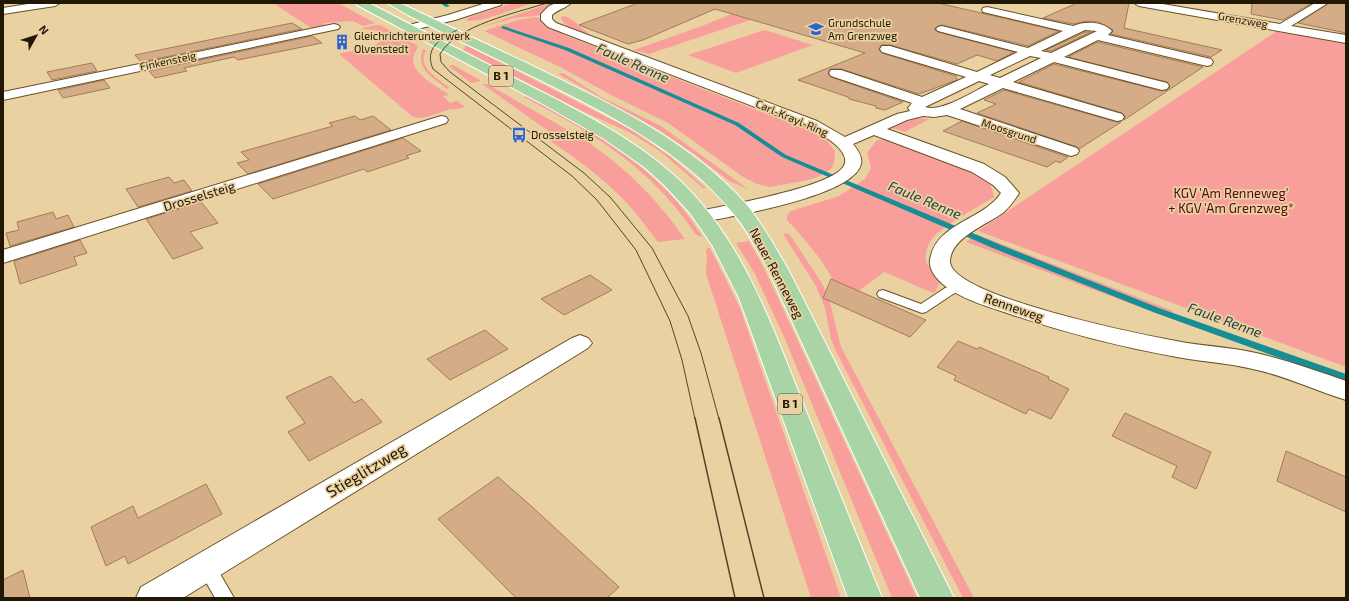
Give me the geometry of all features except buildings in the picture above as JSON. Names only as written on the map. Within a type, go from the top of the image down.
[{"type":"main road","name":"B 1","points":[[361,3],[616,138],[653,166],[671,182],[703,216],[728,256],[750,298],[865,598]]},
{"type":"main road","name":"Neuer Renneweg","points":[[392,3],[594,102],[639,126],[700,169],[739,209],[777,267],[937,598]]},
{"type":"street","points":[[4,10],[55,3]]},
{"type":"street","points":[[409,28],[497,3]]},
{"type":"street","name":"Carl-Krayl-Ring","points":[[567,3],[553,8],[545,16],[552,25],[812,124],[825,130],[844,143],[851,154],[852,159],[850,171],[833,182],[819,188],[739,209],[703,216]]},
{"type":"street","name":"Grenzweg","points":[[1139,3],[1346,38]]},
{"type":"street","points":[[1283,27],[1323,3]]},
{"type":"street","name":"Moosgrund","points":[[987,10],[1074,30]]},
{"type":"street","name":"Moosgrund","points":[[836,73],[922,107],[934,114],[947,110],[1106,31],[1097,27],[1083,26],[979,76],[922,107],[902,118],[844,143]]},
{"type":"street","name":"Finkensteig","points":[[3,96],[334,27]]},
{"type":"street","points":[[942,29],[1162,86]]},
{"type":"street","points":[[1098,36],[1207,62]]},
{"type":"street","points":[[886,48],[1116,117]]},
{"type":"street","name":"Moosgrund","points":[[947,110],[1071,151]]},
{"type":"street","name":"Drosselsteig","points":[[3,257],[441,120]]},
{"type":"street","name":"Renneweg","points":[[875,130],[978,168],[999,181],[1010,193],[1003,203],[960,232],[942,252],[940,266],[950,278],[961,286],[1003,304],[1064,323],[1113,336],[1178,349],[1246,359],[1292,371],[1346,391]]},
{"type":"street","name":"Stieglitzweg","points":[[153,598],[580,343]]},
{"type":"lane","points":[[884,294],[922,309],[950,291],[961,286]]},
{"type":"lane","points":[[206,566],[225,598]]},
{"type":"green space","points":[[273,3],[338,3],[375,23],[363,26],[353,21],[324,23],[325,25],[313,29]]},
{"type":"green space","points":[[512,3],[532,3],[488,18],[471,21],[466,20],[470,17]]},
{"type":"green space","points":[[551,3],[560,3],[543,15],[515,18],[481,27]]},
{"type":"green space","points":[[759,3],[801,3],[649,54],[634,50],[702,26]]},
{"type":"green space","points":[[564,16],[575,22],[592,36],[568,27],[562,21],[561,17]]},
{"type":"green space","points":[[535,17],[539,18],[546,26],[567,36],[813,132],[827,141],[835,151],[832,168],[820,176],[809,180],[770,187],[757,184],[743,177],[668,123],[615,97],[562,68],[484,31],[518,20]]},
{"type":"green space","points":[[380,25],[418,46],[413,61],[418,72],[428,81],[449,95],[443,96],[450,103],[457,101],[465,107],[451,109],[423,118],[413,117],[339,54],[364,48],[377,48],[374,46],[387,36],[375,30],[361,29]]},
{"type":"green space","name":"KGV 'Am Renneweg' + KGV 'Am Grenzweg*","points":[[1280,29],[1346,41],[1346,367],[978,231]]},
{"type":"green space","points":[[765,30],[813,45],[736,73],[688,55]]},
{"type":"green space","points":[[466,45],[630,129],[671,157],[706,188],[703,188],[661,152],[629,132],[582,111],[463,50]]},
{"type":"green space","points":[[423,49],[426,51],[424,62],[426,67],[435,77],[450,88],[447,89],[436,81],[423,68],[421,56]]},
{"type":"green space","points":[[453,65],[480,81],[471,83],[449,66]]},
{"type":"green space","points":[[563,73],[603,98],[661,126],[748,189],[729,181],[694,154],[659,130],[558,74]]},
{"type":"green space","points":[[482,84],[487,84],[568,130],[554,135]]},
{"type":"green space","points":[[528,96],[566,116],[602,138],[636,163],[652,176],[672,196],[703,237],[696,235],[679,211],[660,190],[619,154],[574,125],[524,97]]},
{"type":"green space","points":[[916,118],[929,119],[905,132],[892,128]]},
{"type":"green space","points":[[572,134],[584,138],[633,178],[655,201],[685,239],[658,242],[633,210],[616,192],[584,165],[550,141]]},
{"type":"green space","points":[[886,139],[977,173],[991,185],[994,197],[944,228],[932,239],[926,252],[926,260],[930,269],[940,281],[936,291],[933,293],[884,272],[842,304],[827,270],[804,239],[787,220],[787,215],[791,211],[839,196],[865,179],[871,168],[867,153],[877,140]]},
{"type":"green space","points":[[786,233],[790,235],[823,285],[831,306],[841,347],[974,598],[963,598],[836,351],[831,339],[825,308],[816,286],[783,234]]},
{"type":"green space","points":[[976,234],[1173,311],[1169,318],[966,242]]},
{"type":"green space","points":[[749,241],[765,270],[917,598],[892,598],[785,339],[755,274],[736,243]]},
{"type":"green space","points":[[710,248],[740,308],[841,598],[811,598],[706,274],[706,250]]},
{"type":"waterway","name":"Faule Renne","points":[[442,3],[448,6]]},
{"type":"waterway","name":"Faule Renne","points":[[503,27],[567,49],[737,124],[784,156],[998,247],[1156,310],[1346,378]]},
{"type":"tram line","points":[[547,3],[488,21],[460,35],[448,44],[440,54],[441,62],[450,72],[584,173],[610,197],[652,248],[688,316],[701,353],[719,419]]},
{"type":"tram line","points":[[457,30],[435,45],[431,55],[433,69],[572,176],[597,200],[636,250],[670,321],[682,360],[695,419]]},
{"type":"tram line","points":[[695,418],[735,598]]},
{"type":"tram line","points":[[719,418],[764,598]]},
{"type":"place","name":"Grundschule Am Grenzweg","points":[[816,29]]},
{"type":"place","name":"Gleichrichterunterwerk Olvenstedt","points":[[342,42]]},
{"type":"place","name":"Drosselsteig","points":[[519,135]]}]
